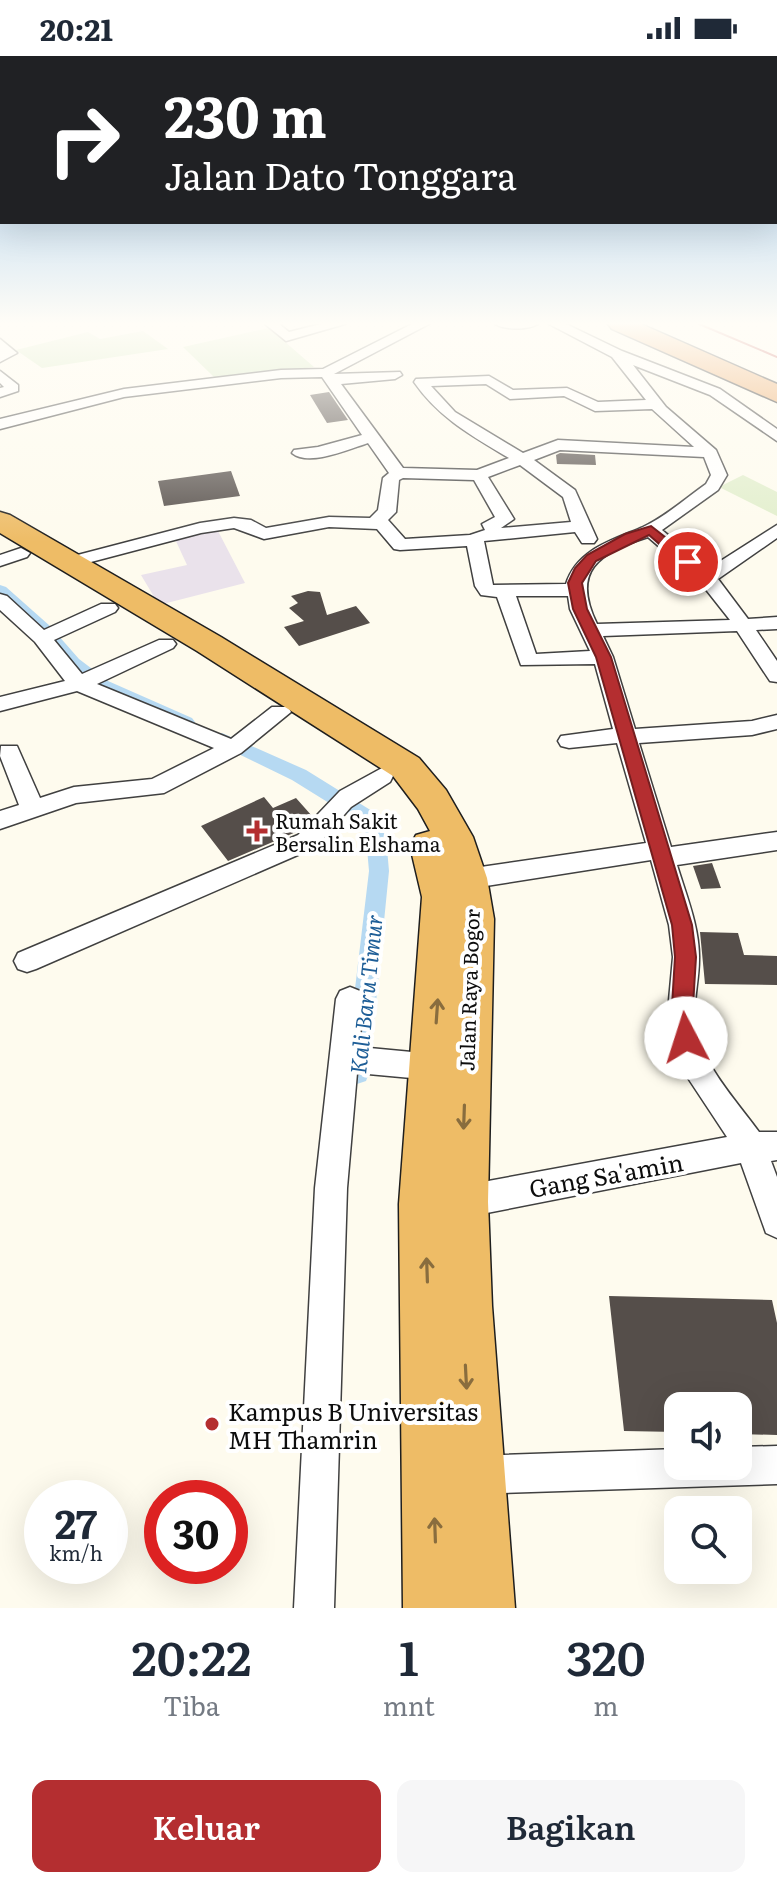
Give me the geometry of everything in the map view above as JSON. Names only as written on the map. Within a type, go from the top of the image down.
[{"type":"highway","name":"Jalan Raya Bogor","points":[[5,538],[72,562],[406,767],[437,806],[467,879],[472,919],[461,1202],[471,1475],[481,1608]]},
{"type":"highway","name":"Jalan Raya Bogor","points":[[5,538],[166,644],[249,736],[401,794],[424,831],[443,897],[426,1204],[437,1608]]},
{"type":"street","points":[[0,424],[110,396]]},
{"type":"street","points":[[343,396],[400,473]]},
{"type":"street","points":[[432,396],[452,416],[524,458],[569,495],[579,526],[601,552]]},
{"type":"street","points":[[575,396],[595,407],[657,404]]},
{"type":"street","points":[[651,396],[710,453],[719,475],[716,482],[651,530],[601,552],[582,568],[575,590],[603,657],[682,925],[686,957],[681,1022],[686,1038],[698,1069],[764,1147],[777,1222]]},
{"type":"street","points":[[721,396],[777,436]]},
{"type":"street","points":[[300,453],[319,452],[372,437]]},
{"type":"street","points":[[475,540],[400,545],[381,524],[379,516],[387,512],[385,500],[391,478],[400,473],[479,475],[558,445],[710,453]]},
{"type":"street","points":[[479,475],[505,519],[491,524],[495,534]]},
{"type":"street","points":[[72,562],[171,535],[234,523],[245,524],[264,534],[329,522],[381,524]]},
{"type":"street","points":[[575,590],[490,591],[485,588],[475,536],[579,526]]},
{"type":"street","points":[[651,530],[707,578],[770,657],[777,676]]},
{"type":"street","points":[[707,578],[777,530]]},
{"type":"street","points":[[505,592],[528,661],[603,657]]},
{"type":"street","points":[[0,600],[47,636],[88,680],[249,736]]},
{"type":"street","points":[[47,636],[108,608]]},
{"type":"street","points":[[590,630],[777,623]]},
{"type":"street","points":[[0,704],[88,680],[166,644]]},
{"type":"street","points":[[569,741],[752,728],[777,722]]},
{"type":"street","points":[[0,820],[74,795],[156,787],[249,736]]},
{"type":"street","points":[[9,751],[32,808]]},
{"type":"street","points":[[27,961],[307,841],[323,828],[338,807],[371,782]]},
{"type":"street","points":[[467,879],[777,841]]},
{"type":"street","points":[[314,1608],[331,1188],[356,1060],[350,999]]},
{"type":"street","points":[[356,1060],[433,1067]]},
{"type":"street","name":"Gang Sa'amin","points":[[461,1202],[764,1147]]},
{"type":"street","points":[[471,1475],[777,1465]]},
{"type":"shaded area","points":[[218,531],[245,583],[159,605],[141,575],[187,565],[175,539]]},
{"type":"green space","points":[[743,475],[777,492],[777,516],[719,487]]},
{"type":"building","points":[[311,396],[332,396],[348,420],[327,423]]},
{"type":"building","points":[[556,455],[595,455],[596,465],[557,464]]},
{"type":"building","points":[[231,471],[240,496],[164,506],[158,481]]},
{"type":"building","points":[[308,591],[320,592],[327,615],[356,606],[370,623],[299,646],[284,627],[304,621],[289,608],[298,603],[291,596]]},
{"type":"building","name":"Rumah Sakit Bersalin Elshama","points":[[264,797],[273,808],[296,798],[312,816],[296,832],[228,861],[201,826]]},
{"type":"building","points":[[712,863],[721,888],[701,889],[693,866]]},
{"type":"building","points":[[700,932],[738,933],[744,955],[777,956],[777,985],[705,984]]},
{"type":"building","points":[[609,1296],[772,1300],[777,1323],[777,1435],[752,1434],[752,1392],[664,1392],[664,1432],[624,1431]]},
{"type":"waterway","name":"Kali Baru Timur","points":[[0,590],[44,629],[73,663],[102,685],[186,722]]},
{"type":"waterway","name":"Kali Baru Timur","points":[[222,739],[299,775],[365,816],[376,837],[379,871],[357,1073]]},
{"type":"place","name":"Rumah Sakit Bersalin Elshama","points":[[257,831]]},
{"type":"place","name":"Kampus B Universitas MH Thamrin","points":[[212,1424]]},
{"type":"route","points":[[686,1038],[681,1022],[686,957],[682,925],[603,657],[580,609],[575,583],[585,563],[592,558],[629,537],[651,530],[688,562]]}]
